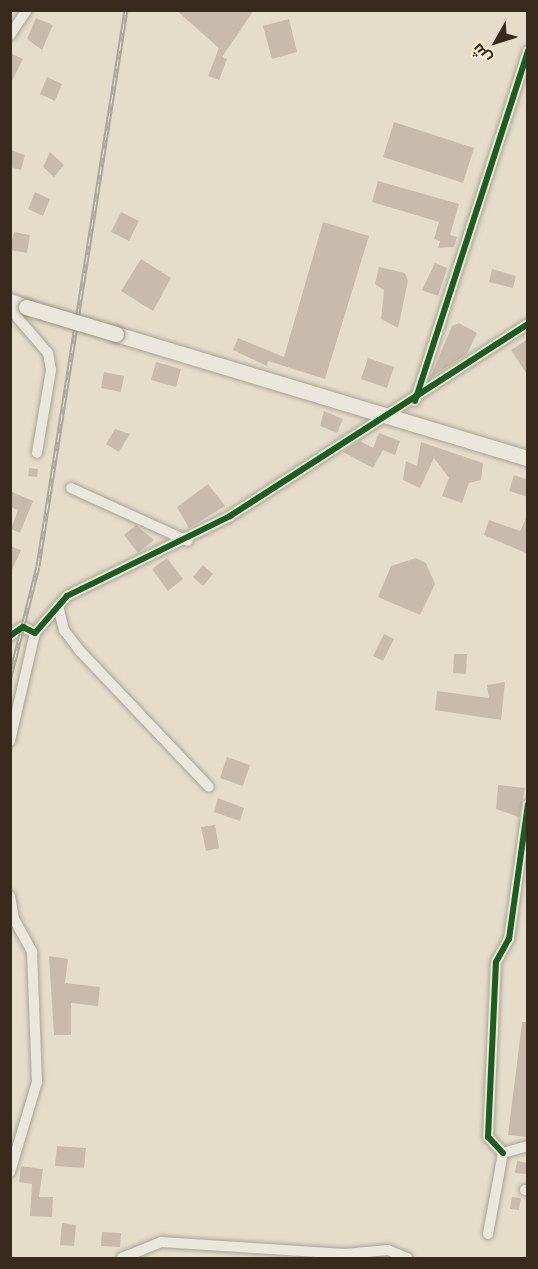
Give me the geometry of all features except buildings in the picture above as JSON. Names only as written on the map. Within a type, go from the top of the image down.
[{"type":"main road","points":[[10,302],[18,308],[116,334],[528,458]]},
{"type":"street","points":[[10,35],[27,10]]},
{"type":"street","points":[[415,401],[527,56]]},
{"type":"street","points":[[18,308],[48,353],[51,370],[37,453]]},
{"type":"street","points":[[10,741],[35,633],[58,606],[188,541],[386,414],[415,401],[528,324]]},
{"type":"street","points":[[71,488],[188,541]]},
{"type":"street","points":[[58,606],[64,630],[80,651],[209,787]]},
{"type":"street","points":[[10,636],[23,627],[35,633]]},
{"type":"street","points":[[503,1153],[488,1137],[496,962],[509,939],[528,804]]},
{"type":"street","points":[[10,896],[14,919],[32,952],[37,1082],[10,1172]]},
{"type":"street","points":[[503,1153],[528,1146]]},
{"type":"street","points":[[489,1234],[503,1153]]},
{"type":"street","points":[[122,1258],[161,1242],[345,1254],[388,1250],[407,1258]]},
{"type":"railway","points":[[10,677],[38,566],[126,10]]},
{"type":"cycle path","points":[[415,401],[528,51]]},
{"type":"cycle path","points":[[10,636],[23,627],[35,633],[67,596],[230,516],[528,324]]},
{"type":"cycle path","points":[[503,1153],[488,1137],[496,962],[509,939],[528,804]]}]
